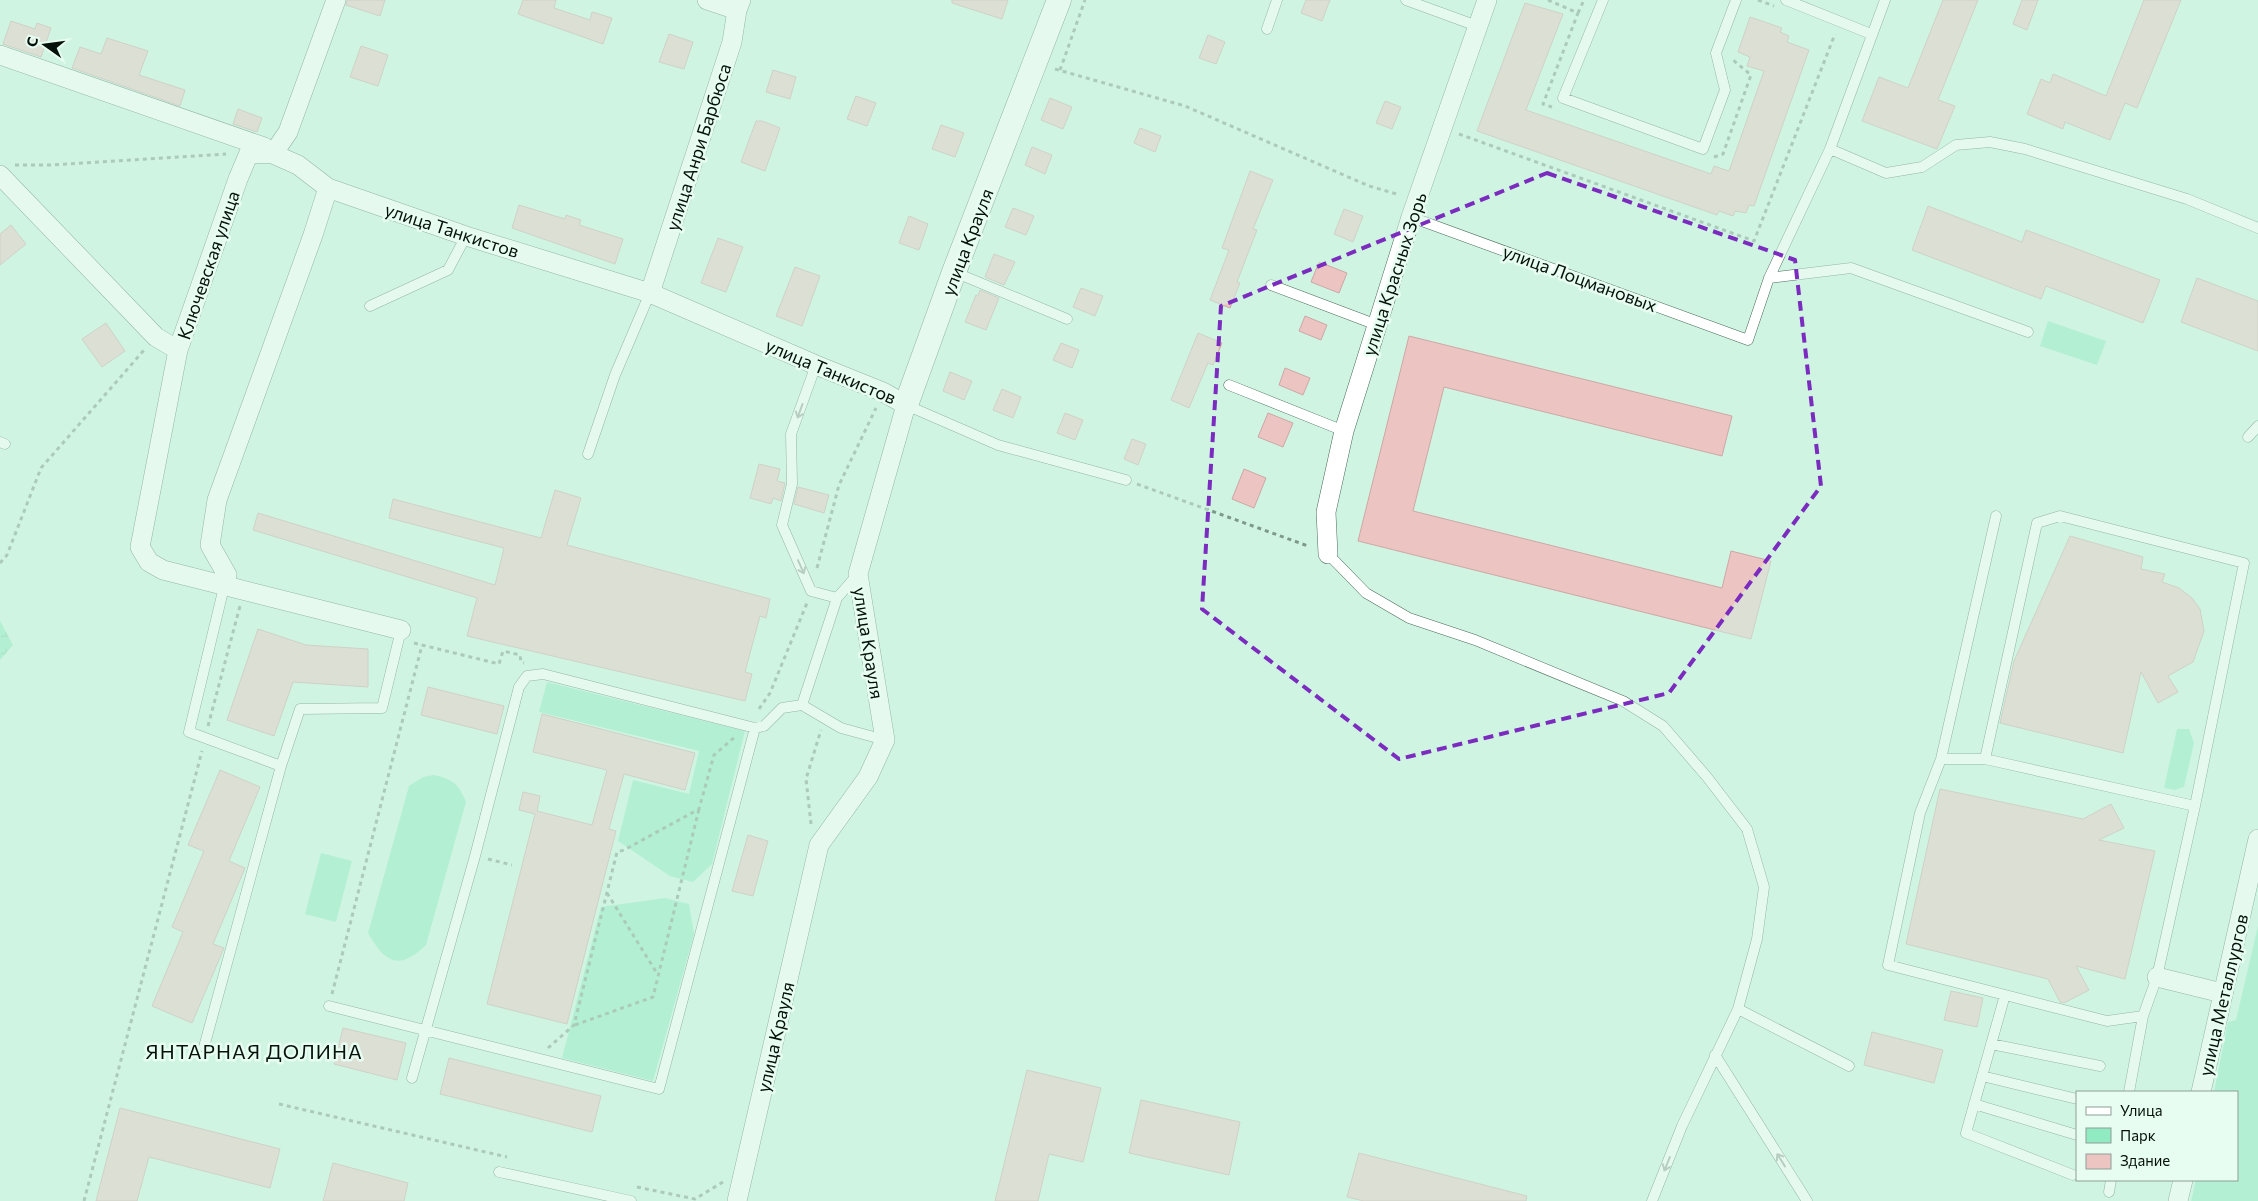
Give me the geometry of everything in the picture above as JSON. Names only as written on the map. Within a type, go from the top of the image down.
[{"type":"street","points":[[249,153],[273,154],[288,132],[336,0]]},
{"type":"street","points":[[708,0],[739,5]]},
{"type":"street","name":"улица Крауля","points":[[737,1201],[819,845],[868,777],[886,740],[858,574],[906,405],[954,272],[1059,0]]},
{"type":"street","name":"улица Красных Зорь","points":[[1328,554],[1326,512],[1344,431],[1414,209],[1487,0]]},
{"type":"street","name":"улица Анри Барбюса","points":[[650,293],[732,42],[739,5]]},
{"type":"street","name":"улица Танкистов","points":[[0,55],[264,147],[273,154],[298,165],[328,188],[466,236],[650,293],[883,392],[906,405]]},
{"type":"street","name":"Ключевская улица","points":[[224,587],[163,570],[149,562],[140,547],[178,350],[249,153]]},
{"type":"street","points":[[4,170],[156,337],[178,350]]},
{"type":"street","points":[[328,188],[313,235],[217,500],[210,544],[227,575],[224,587],[400,635]]},
{"type":"street","name":"улица Металлургов","points":[[2201,1091],[2258,839]]},
{"type":"street","points":[[2157,976],[2222,993]]},
{"type":"street","points":[[2178,1201],[2183,1181]]},
{"type":"lane","points":[[1267,29],[1277,0]]},
{"type":"lane","points":[[1406,0],[1477,26]]},
{"type":"lane","points":[[1604,0],[1563,98],[1703,149],[1725,90],[1716,53],[1736,0]]},
{"type":"lane","points":[[1786,0],[1871,34]]},
{"type":"lane","points":[[1769,278],[1830,149],[1885,0]]},
{"type":"lane","points":[[1830,149],[1886,172],[1922,167],[1956,145],[1990,142],[2025,149],[2187,199],[2258,228]]},
{"type":"lane","name":"улица Лоцмановых","points":[[1414,209],[1748,340],[1769,278]]},
{"type":"lane","points":[[370,306],[448,270],[466,236]]},
{"type":"lane","points":[[1769,278],[1851,268],[2028,332]]},
{"type":"lane","points":[[954,272],[1067,319]]},
{"type":"lane","points":[[1271,285],[1377,325]]},
{"type":"lane","points":[[588,454],[615,375],[650,293]]},
{"type":"lane","points":[[816,365],[791,434],[792,484],[782,525],[811,591],[837,598]]},
{"type":"lane","points":[[1229,385],[1344,431]]},
{"type":"lane","points":[[906,405],[998,445],[1126,480]]},
{"type":"lane","points":[[2248,437],[2258,426]]},
{"type":"lane","points":[[1996,516],[1941,759],[1920,813],[1888,966],[2107,1022],[2143,1016]]},
{"type":"lane","points":[[1985,759],[2037,523],[2060,516],[2244,563],[2195,806],[2157,976],[2143,1016],[2129,1091]]},
{"type":"lane","points":[[1328,554],[1366,593],[1410,618],[1476,640],[1623,701],[1663,726],[1707,777],[1747,829],[1764,887],[1757,939],[1738,1009],[1682,1126],[1652,1201]]},
{"type":"lane","points":[[802,705],[837,598],[858,574]]},
{"type":"lane","points":[[224,587],[188,732],[281,766]]},
{"type":"lane","points":[[204,1047],[281,766],[300,710],[382,708],[400,635]]},
{"type":"lane","points":[[412,1078],[427,1030],[520,687],[527,676],[544,674],[751,727],[764,726],[782,708],[802,705],[841,728],[886,740]]},
{"type":"lane","points":[[329,1006],[659,1089],[751,727]]},
{"type":"lane","points":[[1941,759],[1985,759],[2195,806]]},
{"type":"lane","points":[[2005,995],[1966,1132],[2073,1174]]},
{"type":"lane","points":[[1738,1009],[1849,1066]]},
{"type":"lane","points":[[1991,1044],[2100,1066]]},
{"type":"lane","points":[[1715,1055],[1807,1201]]},
{"type":"lane","points":[[1982,1076],[2076,1100]]},
{"type":"lane","points":[[1974,1104],[2076,1135]]},
{"type":"lane","points":[[499,1172],[631,1201]]},
{"type":"lane","points":[[2108,1192],[2111,1181]]},
{"type":"path","points":[[1060,70],[1085,0]]},
{"type":"path","points":[[1548,0],[1578,13]]},
{"type":"path","points":[[1561,110],[1544,104],[1584,0]]},
{"type":"path","points":[[1705,160],[1723,154],[1750,75],[1729,56]]},
{"type":"path","points":[[1035,64],[1185,106],[1369,186],[1414,209]]},
{"type":"path","points":[[4,170],[51,165],[249,153]]},
{"type":"path","points":[[0,563],[7,555],[41,468],[156,337]]},
{"type":"path","points":[[536,1058],[574,1025],[653,997],[714,755],[751,727],[770,692],[811,591],[839,486],[883,392]]},
{"type":"path","points":[[1126,480],[1308,546]]},
{"type":"path","points":[[84,1201],[241,603]]},
{"type":"path","points":[[400,635],[422,645],[499,664]]},
{"type":"path","points":[[329,1006],[422,645]]},
{"type":"path","points":[[574,1025],[617,852],[700,809]]},
{"type":"path","points":[[475,856],[512,865]]},
{"type":"path","points":[[607,893],[658,976]]},
{"type":"path","points":[[279,1104],[512,1158]]},
{"type":"path","points":[[628,1185],[695,1199],[725,1180]]},
{"type":"highlighted area","points":[[1547,173],[1795,260],[1821,486],[1669,693],[1399,759],[1202,609],[1221,306]]},
{"type":"green space","points":[[2048,321],[2106,341],[2097,365],[2040,346]]},
{"type":"green space","points":[[0,621],[13,645],[0,660]]},
{"type":"green space","points":[[547,682],[745,731],[712,864],[693,882],[670,876],[618,841],[633,780],[689,794],[699,751],[539,712]]},
{"type":"green space","points":[[2177,729],[2189,729],[2194,743],[2184,787],[2175,790],[2164,788]]},
{"type":"green space","points":[[434,775],[451,781],[458,786],[466,802],[426,945],[408,958],[400,961],[393,960],[380,951],[368,933],[409,786],[423,777]]},
{"type":"green space","points":[[321,853],[352,861],[336,922],[305,914]]},
{"type":"green space","points":[[665,898],[689,904],[694,934],[653,1081],[562,1058],[601,907]]},
{"type":"green space","points":[[2258,926],[2258,1201],[2191,1201],[2196,1181],[2238,1181],[2238,1091],[2214,1091],[2228,1022],[2236,1020]]},
{"type":"building","points":[[347,0],[385,0],[380,16],[346,5]]},
{"type":"building","points":[[523,0],[556,0],[554,8],[590,20],[592,12],[612,18],[603,44],[518,14]]},
{"type":"building","points":[[952,0],[1008,0],[1002,19],[952,3]]},
{"type":"building","points":[[1306,0],[1330,0],[1322,21],[1301,13]]},
{"type":"building","points":[[1943,0],[1978,0],[1938,100],[1955,106],[1937,149],[1862,121],[1879,77],[1908,88]]},
{"type":"building","points":[[2022,0],[2038,0],[2027,30],[2013,24]]},
{"type":"building","points":[[2144,0],[2181,0],[2137,108],[2125,103],[2110,140],[2065,122],[2063,129],[2027,114],[2041,79],[2050,83],[2053,74],[2106,96]]},
{"type":"building","points":[[1525,3],[1563,14],[1526,110],[1711,174],[1714,166],[1729,171],[1764,71],[1747,66],[1750,57],[1738,52],[1750,17],[1782,28],[1780,32],[1789,36],[1787,42],[1809,50],[1754,206],[1749,205],[1746,213],[1735,211],[1733,216],[1719,211],[1717,215],[1477,131]]},
{"type":"building","points":[[11,21],[35,29],[37,23],[51,28],[41,57],[3,44]]},
{"type":"building","points":[[669,34],[693,42],[684,69],[659,62]]},
{"type":"building","points":[[1208,35],[1225,42],[1216,64],[1199,58]]},
{"type":"building","points":[[107,38],[148,51],[139,75],[185,90],[180,106],[72,68],[80,47],[101,54]]},
{"type":"building","points":[[361,46],[388,55],[378,86],[350,77]]},
{"type":"building","points":[[773,70],[796,77],[790,99],[766,92]]},
{"type":"building","points":[[856,96],[876,103],[867,126],[847,119]]},
{"type":"building","points":[[1050,98],[1072,107],[1063,129],[1041,120]]},
{"type":"building","points":[[1385,101],[1401,107],[1392,129],[1376,123]]},
{"type":"building","points":[[238,109],[262,118],[257,132],[233,124]]},
{"type":"building","points":[[756,121],[762,121],[780,128],[765,171],[741,162]]},
{"type":"building","points":[[941,125],[964,133],[955,157],[932,149]]},
{"type":"building","points":[[1140,128],[1161,136],[1155,152],[1134,143]]},
{"type":"building","points":[[1032,147],[1052,155],[1045,174],[1025,165]]},
{"type":"building","points":[[1250,171],[1273,180],[1253,229],[1257,230],[1237,282],[1240,283],[1230,308],[1210,300],[1229,250],[1222,248]]},
{"type":"building","points":[[519,205],[565,219],[566,215],[581,220],[579,225],[623,239],[615,264],[512,228]]},
{"type":"building","points":[[1928,206],[2022,242],[2026,230],[2160,280],[2143,323],[2046,286],[2041,299],[1912,250]]},
{"type":"building","points":[[1013,208],[1034,216],[1026,235],[1005,227]]},
{"type":"building","points":[[1344,209],[1363,216],[1353,242],[1334,234]]},
{"type":"building","points":[[909,216],[928,224],[919,250],[899,243]]},
{"type":"building","points":[[11,225],[26,244],[0,265],[0,234]]},
{"type":"building","points":[[718,238],[743,247],[726,292],[701,283]]},
{"type":"building","points":[[994,254],[1015,262],[1004,285],[985,277]]},
{"type":"building","points":[[1319,262],[1347,273],[1339,293],[1311,282]]},
{"type":"building","points":[[795,267],[820,276],[802,326],[776,316]]},
{"type":"building","points":[[2197,278],[2258,301],[2258,351],[2181,322]]},
{"type":"building","points":[[1081,288],[1103,296],[1095,316],[1073,307]]},
{"type":"building","points":[[980,290],[999,298],[986,330],[965,322]]},
{"type":"building","points":[[1305,316],[1327,325],[1321,340],[1299,331]]},
{"type":"building","points":[[106,323],[125,351],[102,367],[82,339]]},
{"type":"building","points":[[1198,333],[1222,343],[1213,365],[1208,363],[1189,408],[1171,400]]},
{"type":"building","points":[[1409,336],[1732,416],[1722,456],[1444,387],[1413,511],[1722,588],[1731,551],[1771,561],[1751,639],[1358,541]]},
{"type":"building","points":[[1061,343],[1079,350],[1072,368],[1053,360]]},
{"type":"building","points":[[1285,368],[1310,378],[1303,395],[1279,385]]},
{"type":"building","points":[[950,372],[972,381],[964,400],[943,391]]},
{"type":"building","points":[[1002,389],[1021,397],[1013,418],[993,410]]},
{"type":"building","points":[[1065,413],[1083,420],[1075,440],[1057,433]]},
{"type":"building","points":[[1268,413],[1293,423],[1283,447],[1258,437]]},
{"type":"building","points":[[1132,439],[1146,444],[1138,465],[1124,459]]},
{"type":"building","points":[[759,464],[780,469],[777,481],[785,483],[781,501],[773,498],[771,504],[750,498]]},
{"type":"building","points":[[1244,469],[1266,478],[1254,508],[1232,499]]},
{"type":"building","points":[[798,487],[829,495],[824,513],[794,504]]},
{"type":"building","points":[[555,490],[581,498],[567,545],[770,599],[766,618],[760,616],[745,672],[752,674],[745,701],[467,636],[477,598],[253,530],[258,513],[495,585],[504,548],[389,518],[393,499],[541,538]]},
{"type":"building","points":[[2070,536],[2143,557],[2141,569],[2165,574],[2162,582],[2179,588],[2192,598],[2200,609],[2204,631],[2193,662],[2168,676],[2178,692],[2158,703],[2141,672],[2123,753],[2000,723],[2014,661]]},
{"type":"building","points":[[258,629],[306,645],[368,649],[368,687],[293,682],[274,736],[227,720]]},
{"type":"building","points":[[428,687],[504,706],[497,734],[421,715]]},
{"type":"building","points":[[542,714],[695,753],[685,790],[624,774],[609,829],[616,831],[567,1024],[487,1004],[535,814],[519,810],[523,792],[540,796],[537,811],[592,825],[607,770],[533,752]]},
{"type":"building","points":[[220,770],[260,787],[229,861],[245,868],[213,944],[224,948],[192,1023],[152,1006],[183,932],[172,927],[204,851],[188,845]]},
{"type":"building","points":[[1940,789],[2083,819],[2111,804],[2124,828],[2099,840],[2155,851],[2125,979],[2076,966],[2089,990],[2064,1003],[2060,1002],[2048,979],[1906,944]]},
{"type":"building","points":[[748,835],[768,841],[753,896],[732,891]]},
{"type":"building","points":[[1951,991],[1983,998],[1977,1027],[1944,1020]]},
{"type":"building","points":[[343,1028],[406,1043],[397,1080],[334,1064]]},
{"type":"building","points":[[1872,1032],[1943,1050],[1934,1083],[1864,1065]]},
{"type":"building","points":[[449,1058],[601,1096],[592,1132],[440,1094]]},
{"type":"building","points":[[1027,1070],[1101,1088],[1083,1162],[1049,1154],[1038,1201],[995,1201]]},
{"type":"building","points":[[1141,1100],[1240,1122],[1229,1175],[1129,1153]]},
{"type":"building","points":[[120,1108],[280,1149],[270,1188],[149,1157],[137,1201],[96,1201]]},
{"type":"building","points":[[1359,1153],[1527,1196],[1526,1201],[1364,1201],[1347,1197]]},
{"type":"building","points":[[333,1163],[408,1183],[404,1201],[323,1201]]},
{"type":"district","name":"ЯНТАРНАЯ ДОЛИНА","points":[[254,1051]]}]
